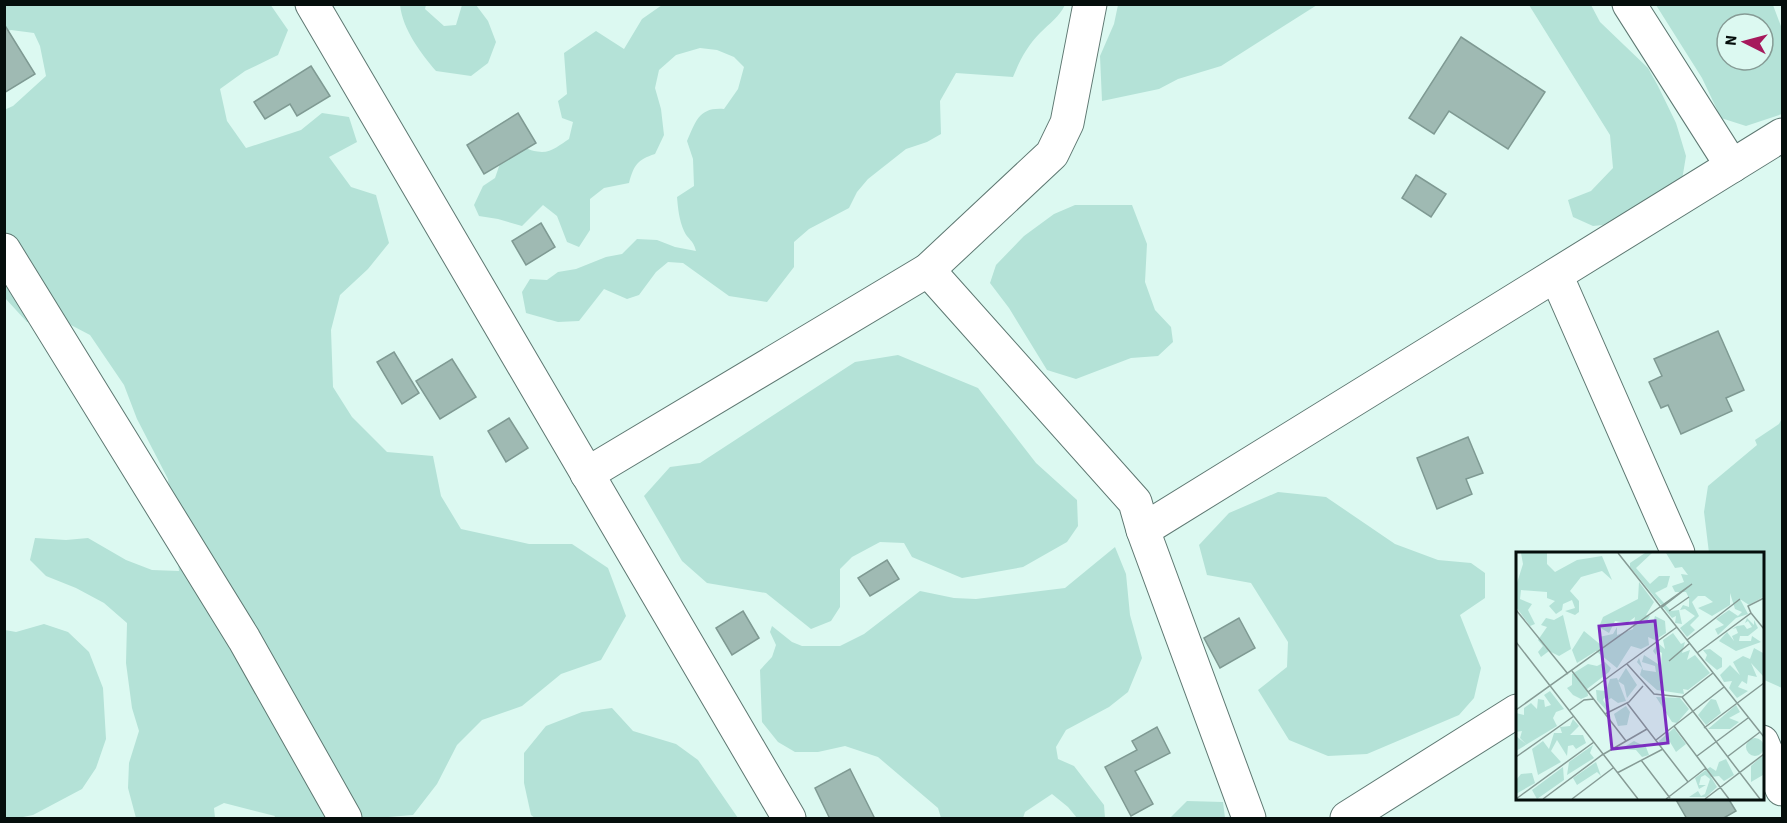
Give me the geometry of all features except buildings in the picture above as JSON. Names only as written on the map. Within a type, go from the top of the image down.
[{"type":"street","points":[[312,4],[789,819]]},
{"type":"street","points":[[587,474],[928,270],[1052,154],[1067,123],[1090,4]]},
{"type":"street","points":[[1629,4],[1732,166]]},
{"type":"street","points":[[1143,530],[1782,135]]},
{"type":"street","points":[[4,250],[244,639],[345,819]]},
{"type":"street","points":[[928,270],[1135,502],[1143,530],[1249,819]]},
{"type":"street","points":[[1556,275],[1678,552]]},
{"type":"street","points":[[1347,819],[1516,712]]},
{"type":"street","points":[[1763,746],[1782,789]]},
{"type":"green space","points":[[270,4],[288,30],[278,55],[245,71],[220,89],[227,121],[246,148],[301,130],[322,113],[349,117],[357,142],[329,157],[351,187],[376,195],[389,243],[368,269],[340,295],[331,330],[333,387],[352,417],[387,452],[433,456],[441,496],[461,529],[529,544],[572,544],[608,568],[626,616],[601,660],[561,674],[522,706],[482,720],[457,745],[437,784],[413,815],[376,818],[274,818],[275,816],[224,803],[214,808],[215,818],[136,818],[128,788],[129,763],[139,731],[132,708],[126,663],[127,623],[104,603],[46,576],[30,560],[35,538],[66,540],[88,538],[126,560],[152,570],[179,571],[168,479],[137,419],[124,385],[90,335],[69,324],[27,322],[5,298],[4,110],[13,106],[46,76],[40,46],[34,33],[11,30],[5,32],[5,5]]},
{"type":"green space","points":[[1118,4],[1317,5],[1221,66],[1178,79],[1159,89],[1102,101],[1100,56],[1114,24]]},
{"type":"green space","points":[[400,5],[426,5],[425,9],[444,26],[456,25],[462,5],[476,5],[488,21],[496,42],[488,63],[471,76],[436,71],[408,32]]},
{"type":"green space","points":[[662,5],[1065,5],[1031,43],[1013,77],[956,73],[940,101],[941,134],[927,142],[906,149],[868,179],[857,192],[849,208],[809,229],[794,242],[794,267],[767,302],[729,296],[683,263],[668,262],[656,272],[639,295],[627,299],[604,289],[579,321],[558,322],[526,313],[522,292],[530,279],[547,280],[558,272],[576,269],[606,257],[622,254],[637,239],[657,240],[675,247],[696,251],[682,227],[677,197],[694,186],[693,159],[687,141],[696,122],[704,113],[709,110],[724,109],[738,89],[744,67],[734,57],[717,50],[700,48],[676,55],[659,70],[655,88],[661,109],[664,135],[655,154],[637,164],[629,183],[604,188],[590,199],[590,230],[579,247],[567,242],[557,216],[543,205],[522,226],[479,216],[474,205],[483,186],[495,178],[504,152],[521,147],[546,152],[569,139],[573,122],[562,118],[558,101],[567,94],[564,53],[596,31],[624,49],[642,19]]},
{"type":"green space","points":[[1529,5],[1591,5],[1600,22],[1648,68],[1676,123],[1686,156],[1682,180],[1670,190],[1603,225],[1593,226],[1573,217],[1568,200],[1591,191],[1613,168],[1610,135]]},
{"type":"green space","points":[[1656,5],[1773,5],[1782,29],[1782,114],[1746,126],[1721,118],[1702,78]]},
{"type":"green space","points":[[1075,205],[1132,205],[1147,244],[1145,282],[1155,310],[1171,327],[1173,342],[1158,356],[1131,358],[1076,379],[1047,370],[1009,308],[990,283],[996,265],[1024,236],[1054,214]]},
{"type":"green space","points":[[898,355],[978,388],[1036,463],[1077,500],[1078,526],[1067,542],[1023,567],[962,578],[912,557],[904,543],[880,542],[852,557],[840,569],[840,607],[831,621],[811,629],[766,593],[707,583],[682,561],[644,496],[670,467],[700,463],[855,362]]},
{"type":"green space","points":[[1782,418],[1782,688],[1763,679],[1763,552],[1709,552],[1704,512],[1708,486],[1757,445],[1755,440],[1779,424]]},
{"type":"green space","points":[[1278,492],[1326,497],[1395,544],[1438,560],[1471,563],[1485,573],[1485,598],[1460,615],[1481,668],[1474,698],[1459,715],[1367,754],[1328,756],[1289,740],[1258,690],[1287,667],[1288,642],[1251,583],[1207,575],[1199,545],[1229,513]]},
{"type":"green space","points":[[1115,547],[1126,574],[1130,615],[1142,658],[1128,692],[1109,707],[1066,730],[1056,747],[1058,759],[1074,766],[1104,805],[1105,818],[1077,818],[1052,794],[1025,812],[1023,818],[941,818],[938,808],[878,757],[845,746],[818,752],[795,752],[778,742],[762,722],[760,670],[772,657],[776,645],[770,632],[772,626],[792,642],[802,646],[840,646],[864,634],[920,591],[954,598],[976,599],[1065,588]]},
{"type":"green space","points":[[44,624],[68,632],[89,652],[103,688],[106,739],[96,768],[82,789],[33,815],[5,818],[5,630],[16,632]]},
{"type":"green space","points":[[612,708],[633,731],[676,744],[698,760],[738,818],[535,818],[531,815],[524,783],[524,753],[546,726],[582,712]]},
{"type":"green space","points":[[1187,801],[1223,802],[1225,818],[1170,818]]}]
